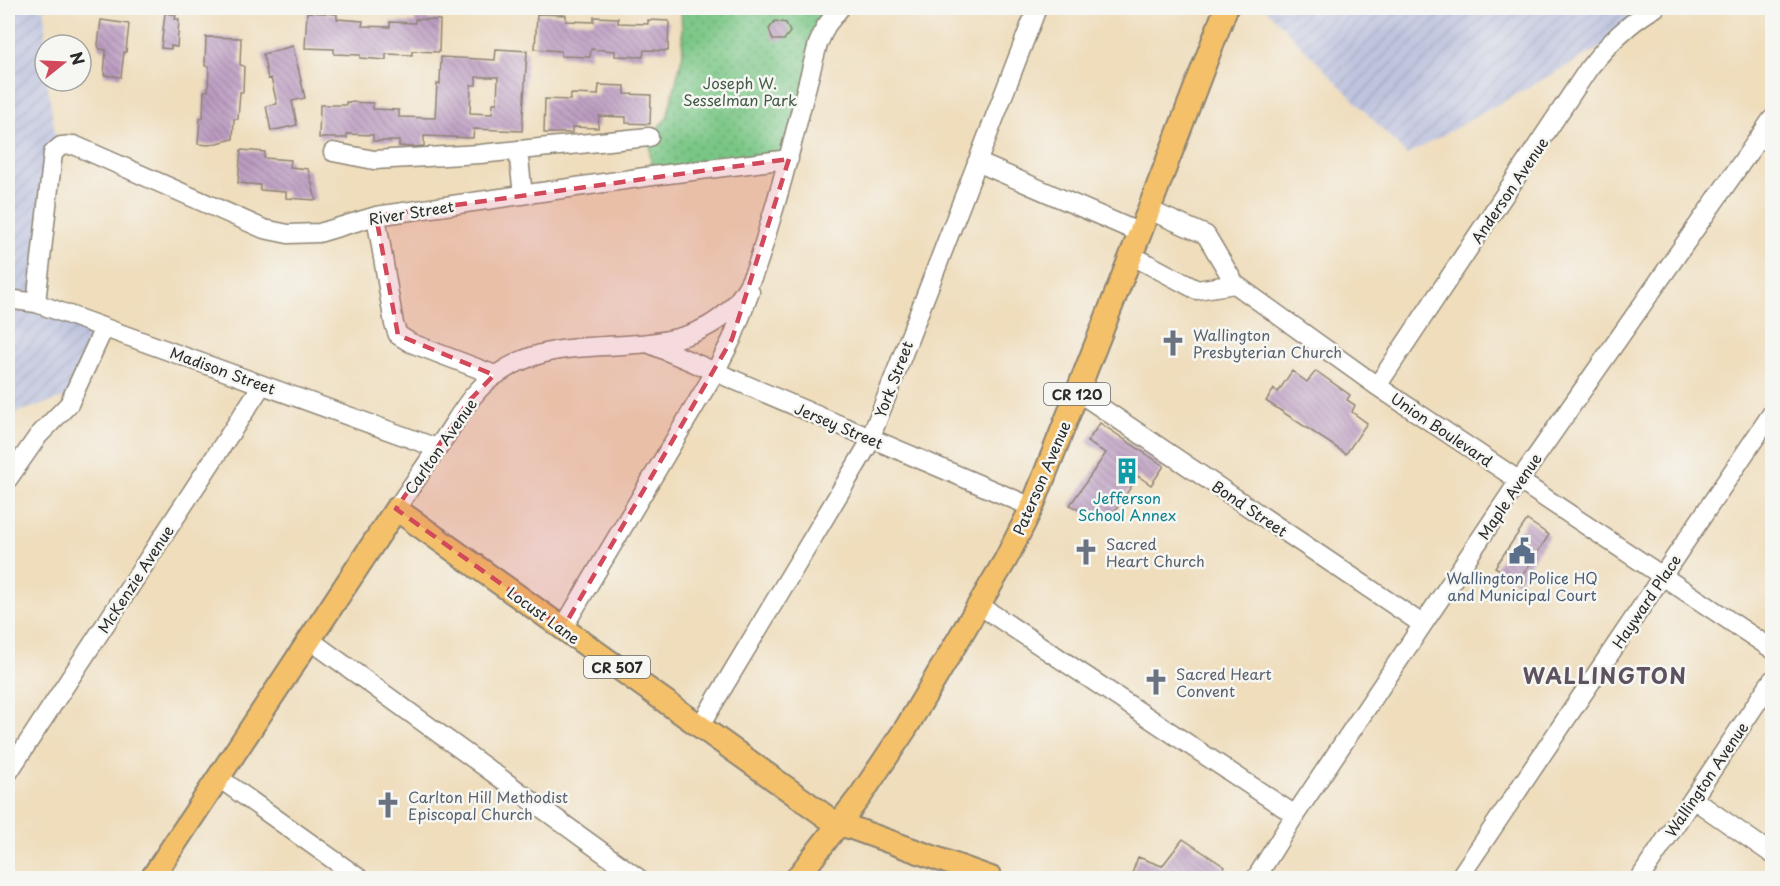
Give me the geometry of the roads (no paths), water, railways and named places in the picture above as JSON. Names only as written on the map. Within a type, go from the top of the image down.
[{"type":"main road","name":"Paterson Avenue","points":[[797,879],[873,778],[906,728],[1006,559],[1032,507],[1226,8]]},
{"type":"main road","name":"Locust Lane","points":[[396,509],[838,825]]},
{"type":"main road","name":"Carlton Avenue","points":[[152,879],[396,509]]},
{"type":"main road","name":"CR 507","points":[[838,825],[991,879]]},
{"type":"street","name":"Carlton Avenue","points":[[396,509],[468,402],[495,375],[540,354],[682,337],[711,325],[728,311],[741,296],[756,271],[789,159],[818,44],[826,26],[840,8]]},
{"type":"street","name":"York Street","points":[[700,726],[867,447],[1036,8]]},
{"type":"street","name":"Anderson Avenue","points":[[1377,386],[1589,68],[1624,30],[1655,8]]},
{"type":"street","name":"Maple Avenue","points":[[1256,879],[1294,815],[1519,481],[1773,119]]},
{"type":"street","points":[[333,152],[374,160],[480,154],[649,137]]},
{"type":"street","name":"River Street","points":[[36,303],[53,153],[61,146],[74,145],[264,229],[288,234],[319,234],[376,216],[789,159]]},
{"type":"street","points":[[518,150],[523,195]]},
{"type":"street","points":[[977,162],[1140,233]]},
{"type":"street","name":"Union Boulevard","points":[[1149,210],[1206,235],[1235,284],[1377,386],[1773,649]]},
{"type":"street","points":[[376,216],[394,324],[398,335],[411,343],[495,375]]},
{"type":"street","points":[[1131,255],[1197,290],[1235,284]]},
{"type":"street","points":[[562,628],[715,372],[732,339],[756,271]]},
{"type":"street","name":"Madison Street","points":[[8,298],[36,303],[437,448]]},
{"type":"street","points":[[8,479],[38,436],[69,404],[105,328]]},
{"type":"street","name":"Jersey Street","points":[[647,343],[1032,507]]},
{"type":"street","name":"McKenzie Avenue","points":[[8,773],[262,385]]},
{"type":"street","name":"Bond Street","points":[[1078,392],[1422,624]]},
{"type":"street","name":"Hayward Place","points":[[1459,879],[1773,413]]},
{"type":"street","points":[[979,605],[1294,815]]},
{"type":"street","points":[[310,640],[638,879]]},
{"type":"street","name":"Wallington Avenue","points":[[1640,879],[1773,680]]},
{"type":"street","points":[[219,778],[359,879]]},
{"type":"street","points":[[1693,799],[1773,854]]},
{"type":"place","name":"Wallington Presbyterian Church","points":[[1173,343]]},
{"type":"place","name":"Jefferson School Annex","points":[[1127,471]]},
{"type":"place","name":"Wallington Police HQ and Municipal Court","points":[[1522,551]]},
{"type":"place","name":"Sacred Heart Church","points":[[1086,552]]},
{"type":"place","name":"Sacred Heart Convent","points":[[1156,682]]},
{"type":"place","name":"Carlton Hill Methodist Episcopal Church","points":[[388,805]]},
{"type":"district","name":"WALLINGTON","points":[[1605,675]]},
{"type":"park label","name":"Joseph W. Sesselman Park","points":[[740,90]]}]
